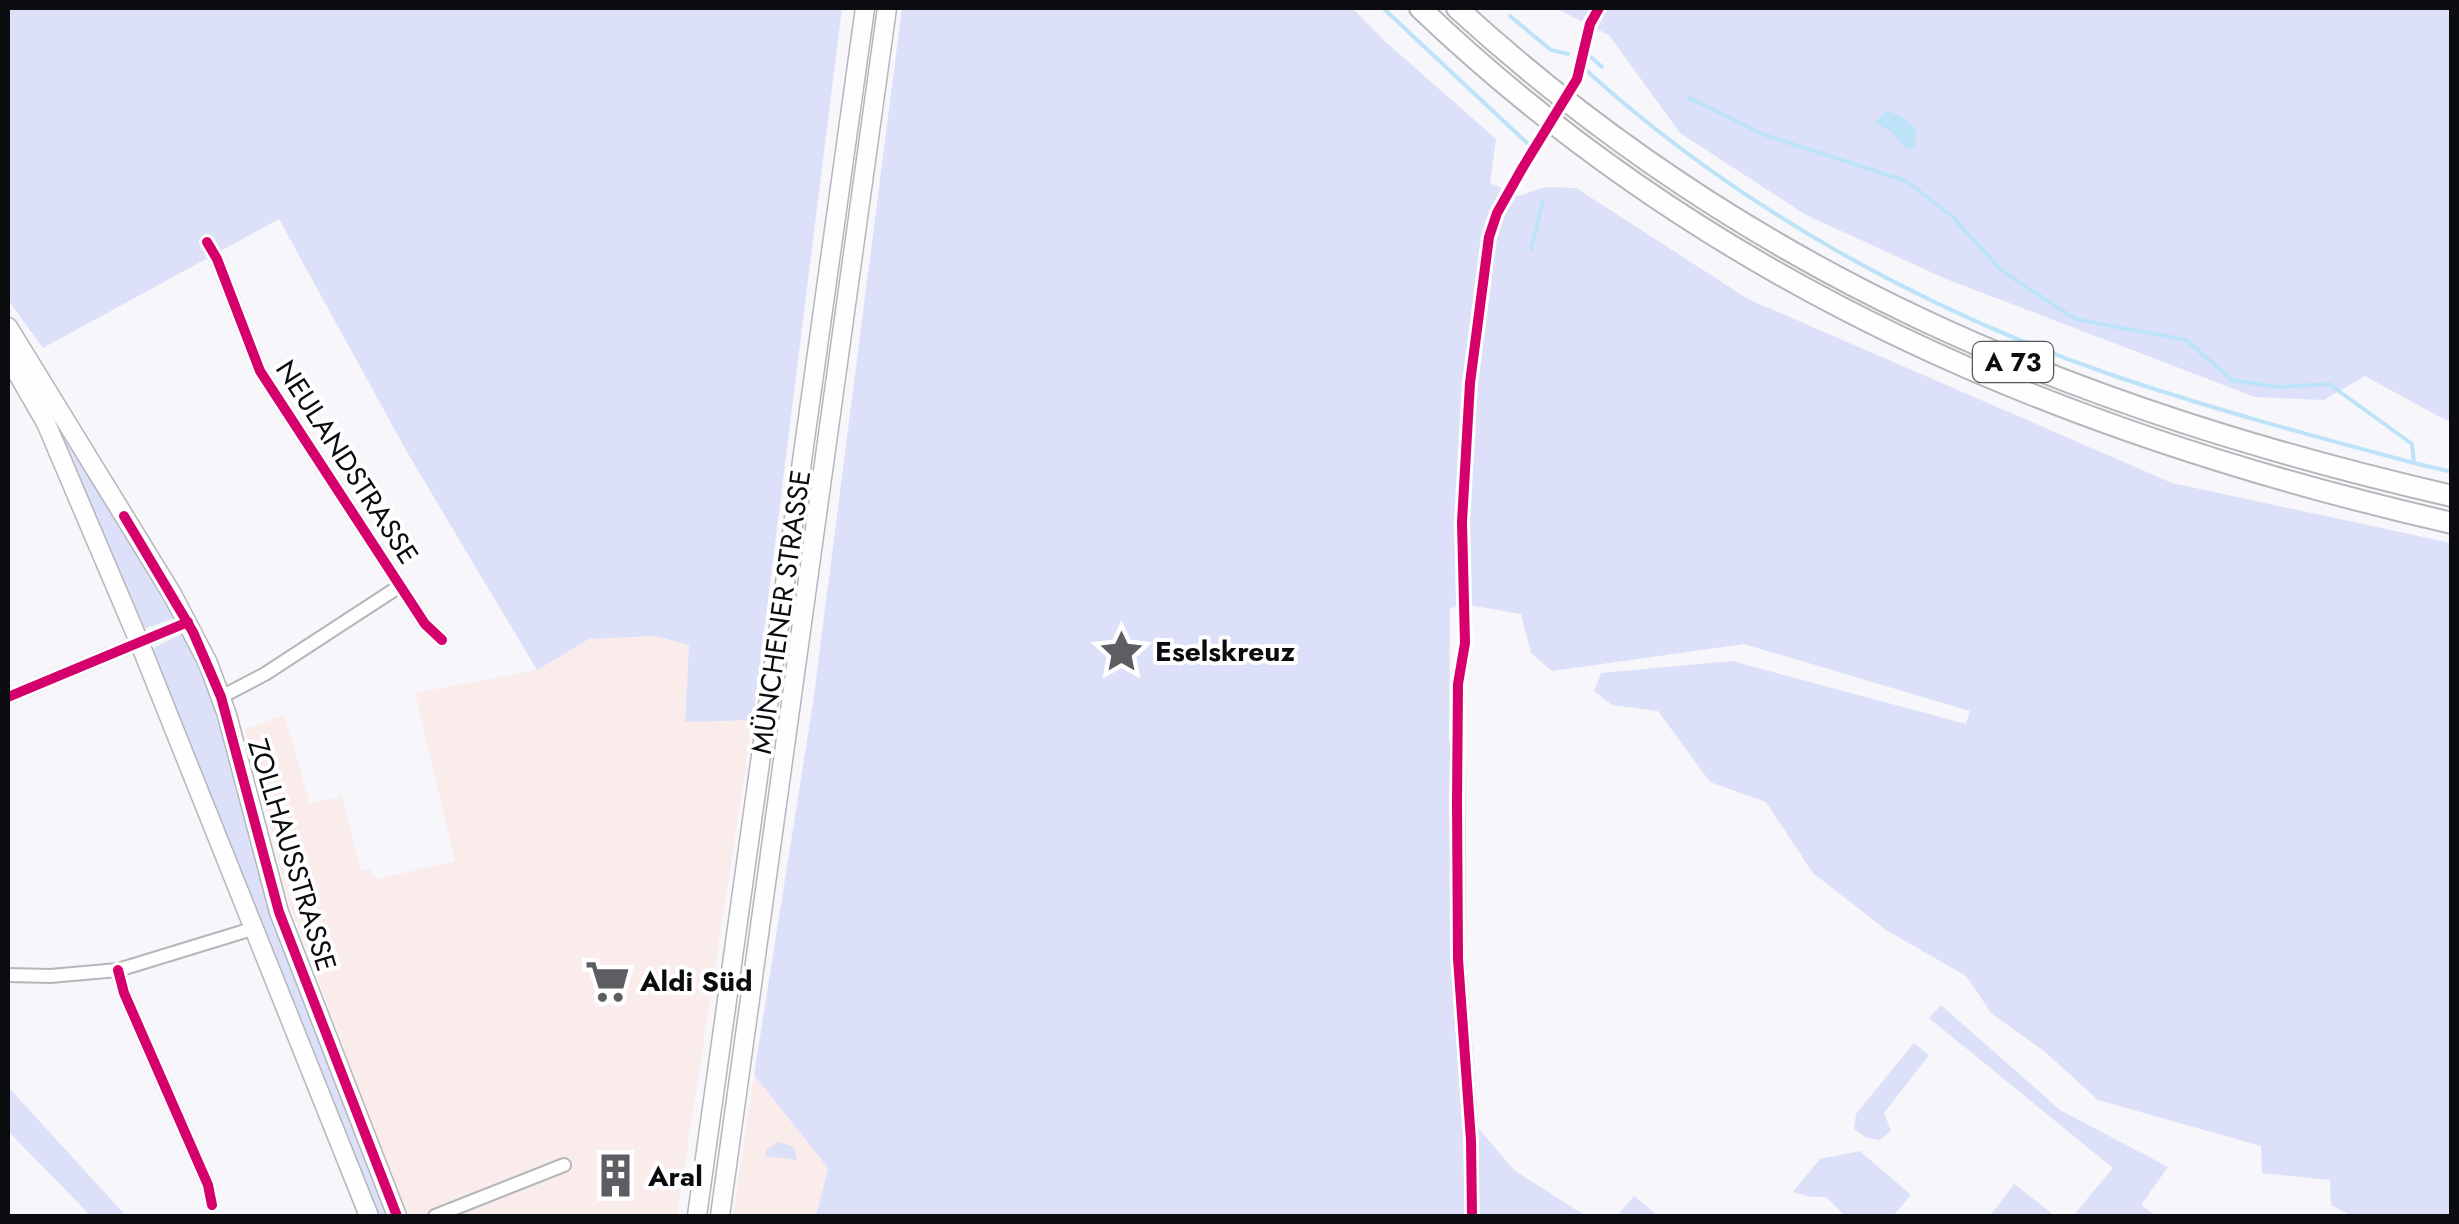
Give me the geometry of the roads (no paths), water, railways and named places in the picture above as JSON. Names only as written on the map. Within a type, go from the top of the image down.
[{"type":"highway","name":"A 73","points":[[1420,8],[1553,122],[1671,208],[1837,308],[1972,372],[2076,414],[2177,449],[2321,491],[2452,523]]},
{"type":"highway","name":"A 73","points":[[1457,8],[1564,99],[1662,172],[1751,229],[1862,292],[1948,334],[2082,389],[2190,426],[2452,496]]},
{"type":"main road","name":"MÜNCHENER STRASSE","points":[[697,1216],[865,8]]},
{"type":"main road","name":"MÜNCHENER STRASSE","points":[[720,1216],[887,8]]},
{"type":"main road","name":"ZOLLHAUSSTRASSE","points":[[8,327],[48,408],[369,1216]]},
{"type":"main road","name":"ZOLLHAUSSTRASSE","points":[[8,358],[48,408],[188,622],[221,697],[279,912],[397,1216]]},
{"type":"street","name":"NEULANDSTRASSE","points":[[206,242],[217,259],[260,370],[425,624],[442,640]]},
{"type":"street","name":"NEULANDSTRASSE","points":[[221,697],[265,674],[400,586]]},
{"type":"street","points":[[8,697],[188,622]]},
{"type":"street","points":[[1457,745],[1458,959],[1471,1140],[1472,1216]]},
{"type":"street","points":[[8,975],[118,970],[252,929]]},
{"type":"street","points":[[118,970],[124,993],[208,1185],[212,1205]]},
{"type":"street","points":[[435,1216],[564,1165]]},
{"type":"waterway","points":[[1383,8],[1527,143]]},
{"type":"waterway","points":[[1510,16],[1551,50],[1568,54]]},
{"type":"waterway","points":[[1591,57],[1602,67]]},
{"type":"waterway","points":[[1587,71],[1644,120],[1768,209],[1900,285],[1968,318],[2109,374],[2414,463]]},
{"type":"waterway","points":[[1689,98],[1765,135],[1906,181],[1952,216],[2001,270],[2075,319],[2186,340],[2232,380],[2278,387],[2329,384],[2412,444],[2414,463],[2452,472]]},
{"type":"waterway","points":[[1531,249],[1543,201]]},
{"type":"place","name":"Eselskreuz","points":[[1122,651]]},
{"type":"place","name":"Aldi Süd","points":[[607,981]]},
{"type":"place","name":"Aral","points":[[615,1176]]}]
